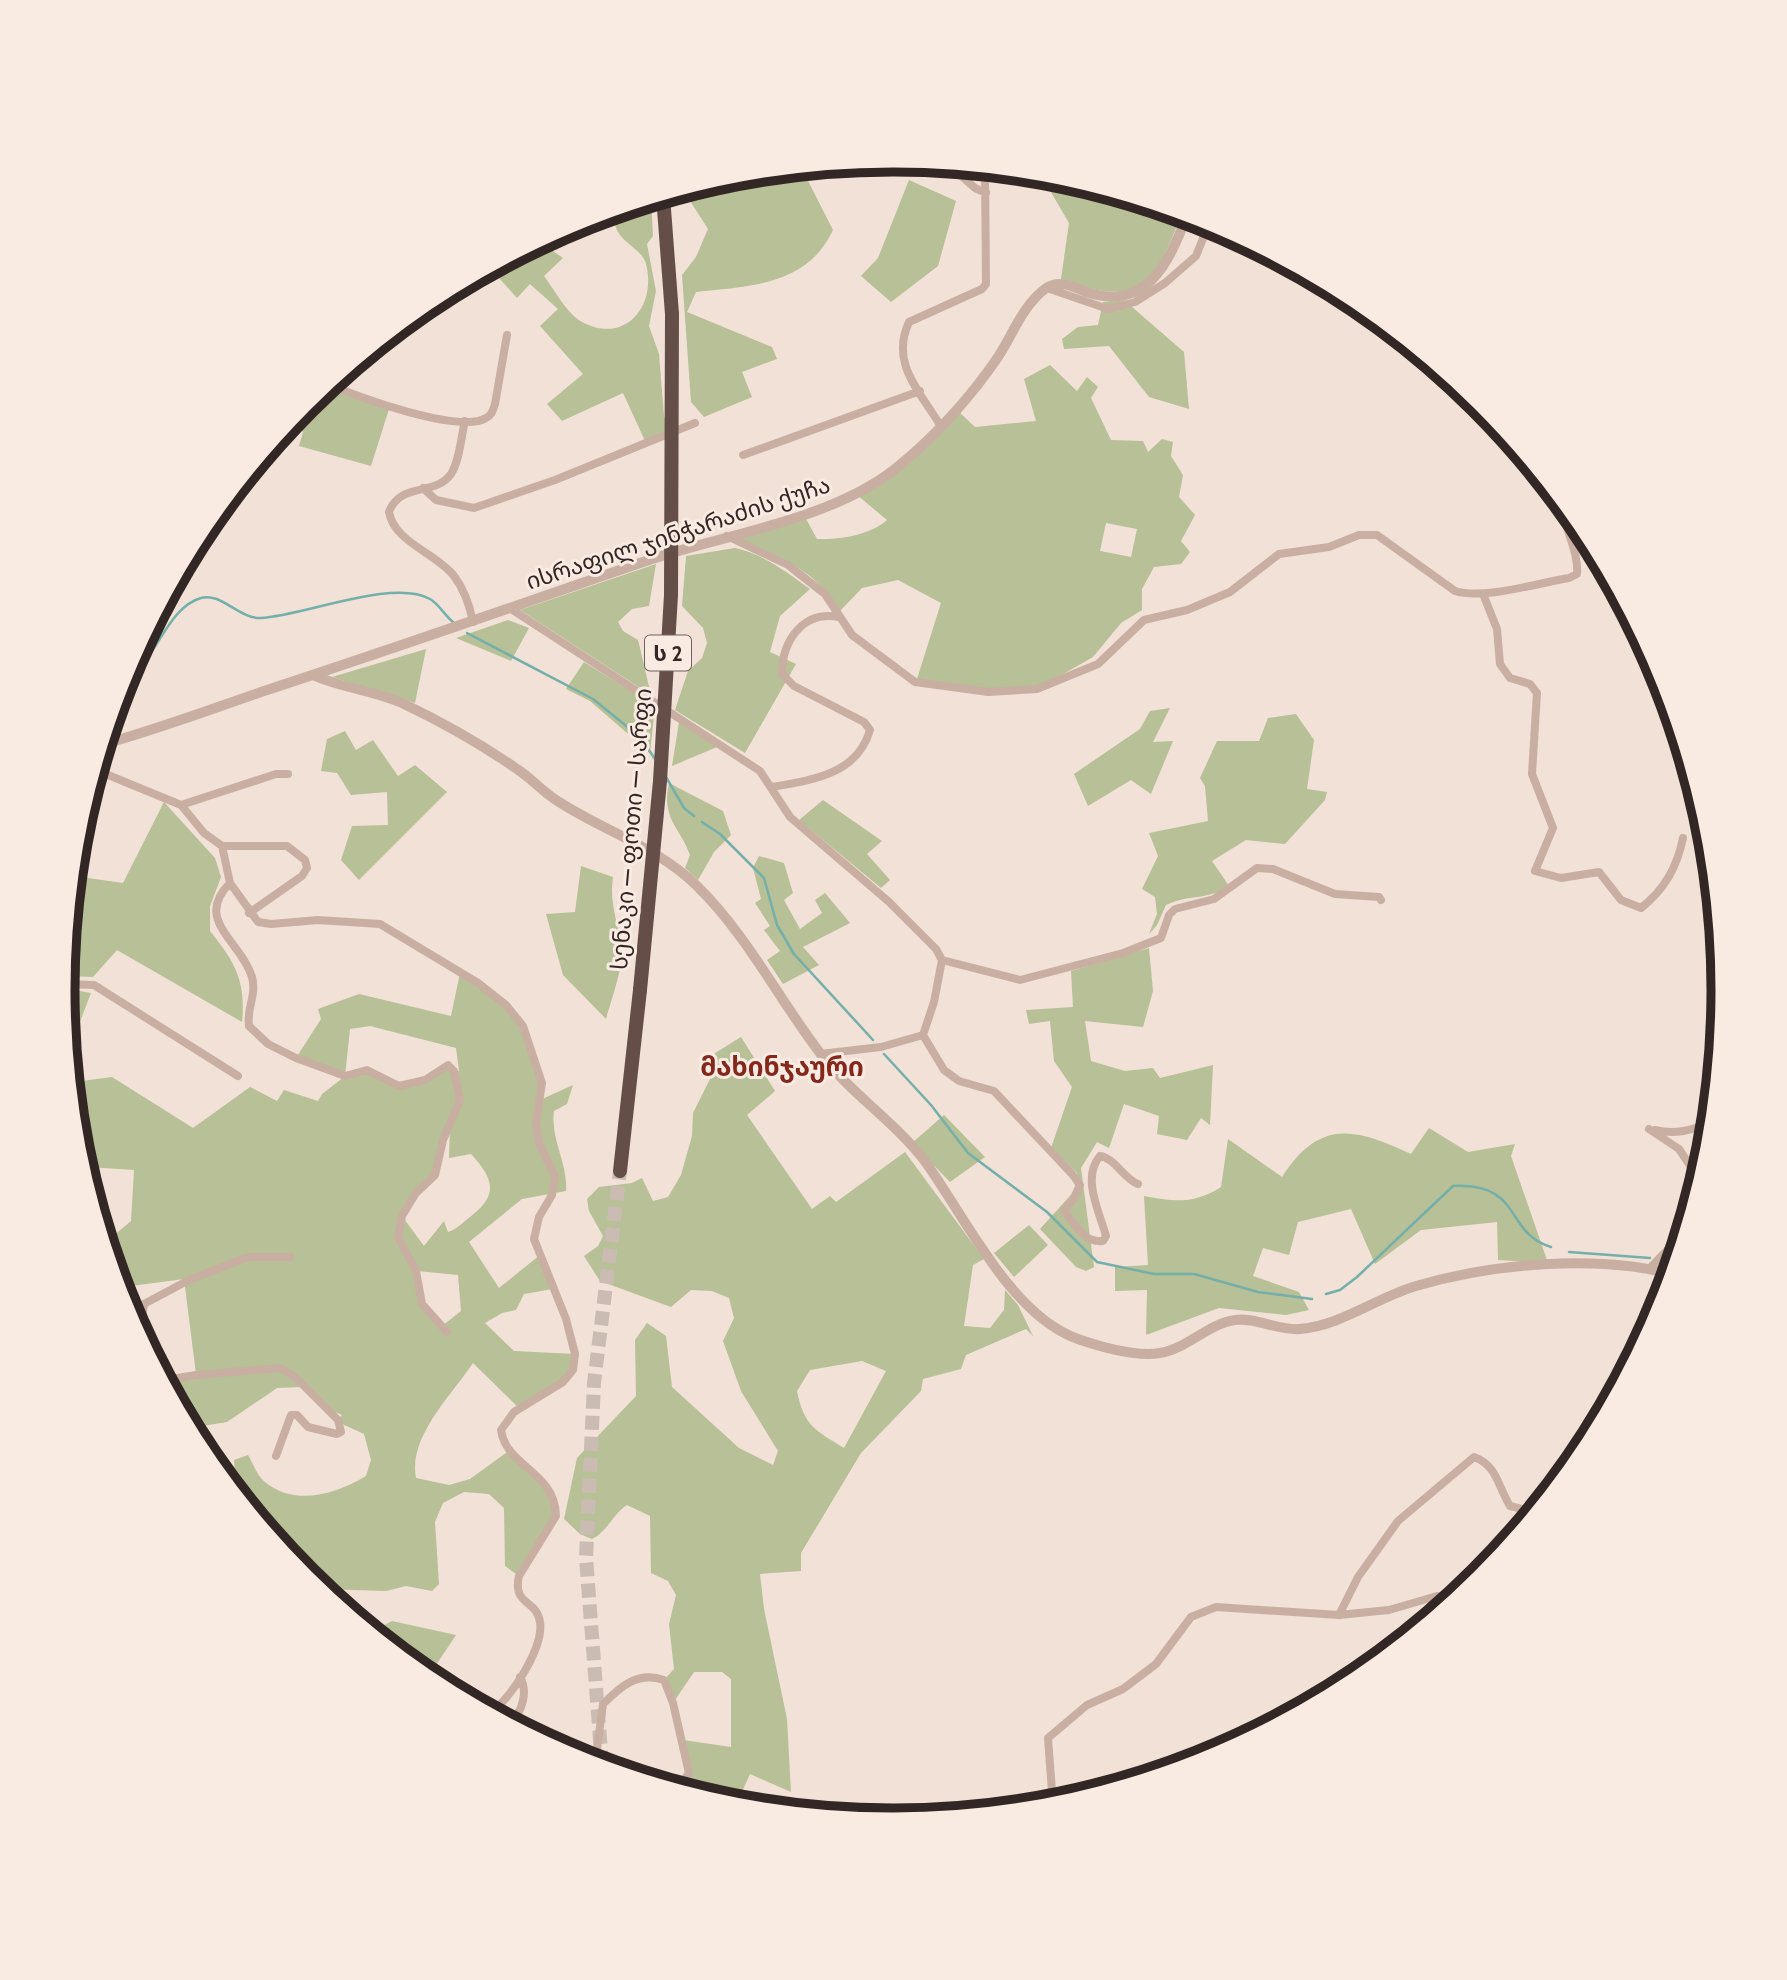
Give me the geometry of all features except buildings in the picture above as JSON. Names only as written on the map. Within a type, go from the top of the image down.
[{"type":"highway","name":"სენაკი — ფოთი — სარფი","points":[[620,1171],[660,781],[671,594],[672,314],[664,205]]},
{"type":"street","points":[[963,175],[986,193]]},
{"type":"street","points":[[940,425],[901,358],[902,337],[909,322],[982,289],[986,284],[985,178]]},
{"type":"street","points":[[1183,225],[1155,279],[1139,291],[1106,298],[1061,283],[1047,288],[1049,291],[1108,309],[1135,302],[1165,283],[1196,256],[1205,233]]},
{"type":"street","name":"ისრაფილ ჯინჭარაძის ქუჩა","points":[[115,741],[315,676],[727,536],[816,510],[851,494],[894,470],[940,425],[982,380],[1034,299],[1047,288]]},
{"type":"street","points":[[340,388],[435,419],[484,420],[492,414],[507,335]]},
{"type":"street","points":[[743,455],[920,391]]},
{"type":"street","points":[[465,421],[451,474],[443,481],[410,491],[392,504],[389,512],[391,523],[455,577],[473,622]]},
{"type":"street","points":[[423,488],[436,500],[474,509],[695,424]]},
{"type":"street","points":[[727,536],[788,565],[825,594],[852,635],[915,682],[988,692],[1037,689],[1098,664],[1144,620],[1187,610],[1230,592],[1279,554],[1329,547],[1359,535],[1377,535],[1455,592],[1483,594],[1577,574],[1578,562],[1563,520]]},
{"type":"street","points":[[1483,594],[1497,629],[1500,664],[1510,678],[1530,684],[1536,693],[1532,774],[1553,828],[1535,871],[1560,878],[1599,872],[1621,900],[1641,908],[1658,894],[1677,863],[1683,838]]},
{"type":"street","points":[[510,609],[760,771],[790,817],[888,901],[936,950],[942,960],[934,1002],[923,1035],[944,1070],[959,1081],[993,1091],[1072,1174],[1080,1185],[1064,1211],[1082,1235],[1093,1242],[1103,1241],[1106,1236],[1094,1207],[1094,1163],[1100,1156],[1110,1160],[1127,1180],[1138,1184]]},
{"type":"street","points":[[772,787],[825,777],[838,771],[867,739],[870,730],[864,722],[794,686],[782,674],[789,637],[799,626],[833,615],[839,617]]},
{"type":"street","points":[[315,676],[395,701],[440,721],[518,769],[555,799],[638,845],[694,883],[730,922],[820,1054],[854,1093],[922,1157],[992,1264],[1047,1324],[1077,1339],[1124,1351],[1161,1353],[1217,1324],[1240,1319],[1301,1329],[1416,1286],[1518,1266],[1601,1265],[1661,1272]]},
{"type":"street","points":[[104,773],[181,805],[204,833],[222,846],[287,846],[305,860],[307,868],[302,876],[249,913]]},
{"type":"street","points":[[181,805],[276,774],[288,774]]},
{"type":"street","points":[[222,846],[230,883],[258,922],[271,924],[318,920],[380,924],[478,984],[506,1006],[523,1026],[542,1083],[536,1123],[539,1143],[555,1177],[552,1195],[539,1217],[534,1239],[566,1319],[575,1354],[573,1370],[563,1382],[514,1412],[501,1430],[502,1440],[510,1450],[544,1482],[556,1510],[552,1525],[519,1576],[517,1585],[519,1597],[534,1609],[541,1620],[540,1634],[511,1696],[498,1706]]},
{"type":"street","points":[[942,960],[1020,980],[1123,953],[1161,938],[1169,915],[1175,909],[1214,899],[1257,868],[1273,869],[1335,894],[1379,897],[1381,900]]},
{"type":"street","points":[[230,883],[217,900],[214,911],[220,926],[244,958],[253,980],[249,1026],[268,1044],[345,1076],[367,1070],[399,1086],[425,1080],[448,1065],[454,1071],[460,1100],[443,1140],[435,1175],[416,1193],[402,1216],[398,1237],[416,1271],[422,1304],[447,1332]]},
{"type":"street","points":[[75,984],[94,985],[238,1076]]},
{"type":"street","points":[[820,1054],[881,1047],[923,1035]]},
{"type":"street","points":[[1692,1168],[1678,1149],[1649,1129],[1669,1133],[1700,1126]]},
{"type":"street","points":[[1649,1269],[1670,1247]]},
{"type":"street","points":[[143,1313],[144,1304],[163,1293],[248,1257],[290,1257]]},
{"type":"street","points":[[174,1378],[196,1374],[280,1368],[295,1377],[338,1420],[341,1432],[337,1434],[308,1427],[297,1415],[291,1415],[276,1456]]},
{"type":"street","points":[[1339,1615],[1358,1577],[1398,1521],[1474,1457],[1486,1461],[1496,1475],[1510,1506],[1525,1510]]},
{"type":"street","points":[[1052,1793],[1048,1738],[1087,1705],[1124,1689],[1156,1664],[1191,1617],[1216,1607],[1339,1615],[1389,1610],[1442,1597]]},
{"type":"street","points":[[595,1752],[603,1704],[632,1680],[651,1675],[664,1680],[683,1740],[690,1773],[684,1780]]},
{"type":"street","points":[[517,1716],[524,1698],[524,1685],[520,1678]]},
{"type":"green space","points":[[806,177],[833,230],[822,248],[792,273],[756,285],[696,292],[687,312],[772,347],[777,359],[742,372],[752,397],[704,417],[691,402],[682,275],[696,257],[708,229],[688,198],[734,187]]},
{"type":"green space","points":[[909,180],[956,201],[938,266],[891,302],[861,276],[878,258]]},
{"type":"green space","points":[[1048,187],[1105,200],[1178,223],[1163,258],[1140,284],[1126,290],[1087,288],[1061,279],[1069,223]]},
{"type":"green space","points":[[651,209],[653,236],[647,244],[656,291],[649,326],[659,354],[664,416],[671,433],[646,443],[623,393],[562,421],[547,404],[583,374],[540,326],[558,309],[530,284],[517,298],[496,275],[549,248],[563,258],[544,276],[571,313],[582,322],[598,328],[612,329],[624,325],[642,307],[647,294],[648,279],[644,259],[616,227],[615,221]]},
{"type":"green space","points":[[1124,300],[1184,352],[1189,409],[1149,397],[1109,346],[1064,349],[1062,339],[1078,327],[1098,325],[1103,302]]},
{"type":"green space","points":[[1050,365],[1077,391],[1087,377],[1098,387],[1091,398],[1111,440],[1143,441],[1148,452],[1162,439],[1173,442],[1171,456],[1183,475],[1179,497],[1195,515],[1181,541],[1190,552],[1181,564],[1154,567],[1142,589],[1142,610],[1121,623],[1093,657],[1037,689],[988,689],[917,679],[941,603],[898,580],[862,588],[840,611],[807,574],[737,537],[805,517],[817,539],[854,536],[880,525],[887,520],[857,495],[958,411],[975,427],[1036,421],[1024,379]],"holes":[[[1106,523],[1137,529],[1131,557],[1100,551]]]},
{"type":"green space","points":[[337,391],[389,409],[371,466],[299,446],[303,432],[299,428]]},
{"type":"green space","points":[[735,548],[765,559],[810,589],[780,616],[770,652],[796,664],[745,753],[675,710],[688,671],[702,658],[707,643],[703,628],[682,606],[686,556]]},
{"type":"green space","points":[[656,564],[649,606],[632,609],[618,622],[623,631],[638,640],[651,695],[520,610]]},
{"type":"green space","points":[[508,620],[529,628],[511,661],[456,638]]},
{"type":"green space","points":[[426,649],[415,703],[332,677]]},
{"type":"green space","points":[[584,662],[655,706],[650,753],[590,701],[566,689]]},
{"type":"green space","points":[[1170,708],[1153,742],[1173,741],[1151,794],[1131,780],[1088,806],[1074,774],[1140,729],[1150,711]]},
{"type":"green space","points":[[1296,714],[1314,740],[1307,789],[1327,792],[1325,800],[1285,844],[1246,840],[1212,861],[1229,886],[1213,894],[1166,905],[1157,925],[1149,934],[1157,914],[1155,897],[1142,889],[1158,856],[1149,833],[1208,821],[1205,786],[1200,778],[1217,741],[1259,741],[1268,718]]},
{"type":"green space","points":[[679,722],[717,747],[672,766]]},
{"type":"green space","points":[[345,731],[356,750],[373,740],[398,776],[415,765],[447,792],[359,880],[341,860],[352,826],[388,825],[387,792],[351,795],[337,773],[321,771],[327,739]]},
{"type":"green space","points":[[669,783],[723,811],[731,835],[714,852],[698,880],[685,868],[690,855],[669,814]]},
{"type":"green space","points":[[823,800],[882,841],[867,854],[890,880],[881,888],[799,820]]},
{"type":"green space","points":[[164,802],[215,858],[221,877],[210,906],[210,931],[237,973],[242,995],[242,1022],[117,950],[93,977],[76,976],[83,877],[123,883]]},
{"type":"green space","points":[[759,856],[784,863],[793,893],[784,900],[800,929],[822,913],[815,900],[825,893],[850,923],[803,947],[819,965],[783,984],[767,960],[780,951],[764,930],[770,926],[755,903],[761,899],[753,868]]},
{"type":"green space","points":[[581,866],[613,877],[613,904],[622,955],[606,1019],[563,975],[546,914],[575,912]]},
{"type":"green space","points":[[1149,948],[1153,991],[1143,1027],[1085,1021],[1091,1061],[1125,1071],[1153,1068],[1160,1078],[1213,1065],[1210,1125],[1201,1118],[1187,1140],[1157,1134],[1159,1116],[1124,1104],[1109,1148],[1097,1142],[1081,1168],[1094,1267],[1086,1271],[1076,1267],[1040,1229],[1078,1187],[1077,1173],[1051,1148],[1072,1087],[1054,1061],[1050,1021],[1029,1024],[1026,1010],[1073,1007],[1071,971]]},
{"type":"green space","points":[[460,973],[514,1014],[542,1083],[540,1100],[573,1085],[567,1104],[554,1111],[553,1121],[566,1191],[522,1199],[469,1242],[499,1288],[540,1255],[553,1289],[524,1294],[516,1310],[502,1313],[485,1323],[514,1351],[575,1354],[572,1364],[562,1381],[520,1409],[473,1363],[433,1418],[418,1447],[415,1463],[416,1478],[449,1485],[470,1479],[510,1450],[532,1469],[556,1510],[519,1576],[505,1566],[504,1508],[489,1494],[464,1492],[443,1503],[435,1522],[439,1584],[432,1591],[406,1586],[386,1591],[337,1589],[278,1530],[244,1488],[235,1475],[234,1460],[248,1455],[257,1473],[277,1490],[302,1496],[316,1495],[342,1488],[366,1476],[371,1460],[364,1434],[342,1424],[338,1420],[342,1415],[324,1407],[301,1387],[277,1388],[227,1422],[202,1426],[174,1378],[196,1374],[184,1279],[132,1286],[114,1236],[131,1221],[134,1170],[95,1167],[79,1069],[82,1081],[112,1077],[193,1128],[250,1087],[277,1101],[284,1090],[318,1101],[322,1094],[344,1077],[296,1058],[321,1019],[318,1009],[359,994],[451,1016]],"holes":[[[370,1026],[456,1048],[459,1071],[441,1068],[411,1084],[397,1084],[367,1070],[345,1076],[350,1029]],[[450,1122],[449,1158],[471,1154],[485,1171],[490,1187],[489,1194],[479,1209],[455,1229],[448,1232],[444,1221],[424,1246],[402,1216],[435,1175]],[[417,1271],[458,1275],[461,1311],[442,1326],[422,1305]]]},
{"type":"green space","points":[[75,990],[91,993],[77,1031]]},
{"type":"green space","points":[[741,1037],[775,1091],[747,1115],[812,1209],[830,1196],[836,1202],[905,1152],[984,1259],[973,1265],[964,1326],[990,1328],[1004,1310],[1005,1290],[1018,1305],[1033,1336],[1026,1329],[966,1355],[961,1369],[923,1379],[921,1391],[861,1453],[801,1553],[801,1571],[760,1574],[764,1609],[787,1719],[791,1792],[750,1774],[741,1794],[684,1780],[689,1773],[683,1740],[731,1747],[731,1679],[722,1672],[694,1672],[673,1703],[664,1680],[674,1669],[669,1624],[676,1595],[668,1581],[651,1573],[650,1516],[627,1505],[592,1539],[580,1534],[564,1519],[577,1458],[636,1396],[635,1340],[647,1323],[666,1336],[672,1387],[739,1448],[773,1465],[778,1451],[741,1391],[723,1341],[734,1318],[729,1298],[712,1291],[691,1290],[671,1307],[600,1281],[584,1256],[598,1246],[603,1236],[589,1211],[587,1199],[599,1187],[632,1183],[642,1178],[653,1201],[668,1197],[681,1175],[692,1136],[693,1113],[712,1075],[704,1060]],"holes":[[[862,1361],[886,1371],[844,1448],[818,1431],[807,1420],[797,1391],[810,1370]]]},
{"type":"green space","points":[[944,1115],[985,1157],[950,1182],[912,1143]]},
{"type":"green space","points":[[1429,1128],[1468,1152],[1515,1144],[1511,1156],[1548,1263],[1498,1260],[1497,1222],[1421,1230],[1375,1264],[1351,1209],[1298,1222],[1289,1255],[1263,1248],[1253,1276],[1299,1292],[1309,1310],[1286,1315],[1219,1308],[1146,1335],[1147,1290],[1115,1291],[1115,1267],[1148,1265],[1144,1196],[1165,1200],[1193,1199],[1221,1187],[1228,1139],[1282,1177],[1296,1158],[1310,1145],[1325,1137],[1356,1134],[1411,1154]]},
{"type":"green space","points":[[1029,1225],[1048,1245],[1014,1277],[994,1253]]},
{"type":"green space","points":[[392,1621],[456,1635],[435,1667],[381,1627]]},
{"type":"waterway","points":[[146,659],[182,609],[191,602],[208,597],[245,614],[261,618],[371,595],[414,594],[433,601],[453,622]]},
{"type":"waterway","points":[[467,633],[593,699],[640,737],[655,759]]},
{"type":"waterway","points":[[666,777],[684,808],[694,816]]},
{"type":"waterway","points":[[702,822],[720,834],[764,878],[777,925],[794,954],[873,1040]]},
{"type":"waterway","points":[[884,1054],[931,1105],[968,1153],[1047,1212],[1097,1262],[1154,1274],[1194,1274],[1258,1292],[1312,1299]]},
{"type":"waterway","points":[[1326,1294],[1340,1290],[1357,1277],[1453,1186],[1476,1187],[1492,1192],[1503,1200],[1525,1231],[1551,1247]]},
{"type":"waterway","points":[[1569,1252],[1650,1258]]},
{"type":"tunnel","points":[[601,1754],[586,1558],[594,1383],[620,1171]]},
{"type":"district","name":"მახინჯაური","points":[[782,1067]]}]
